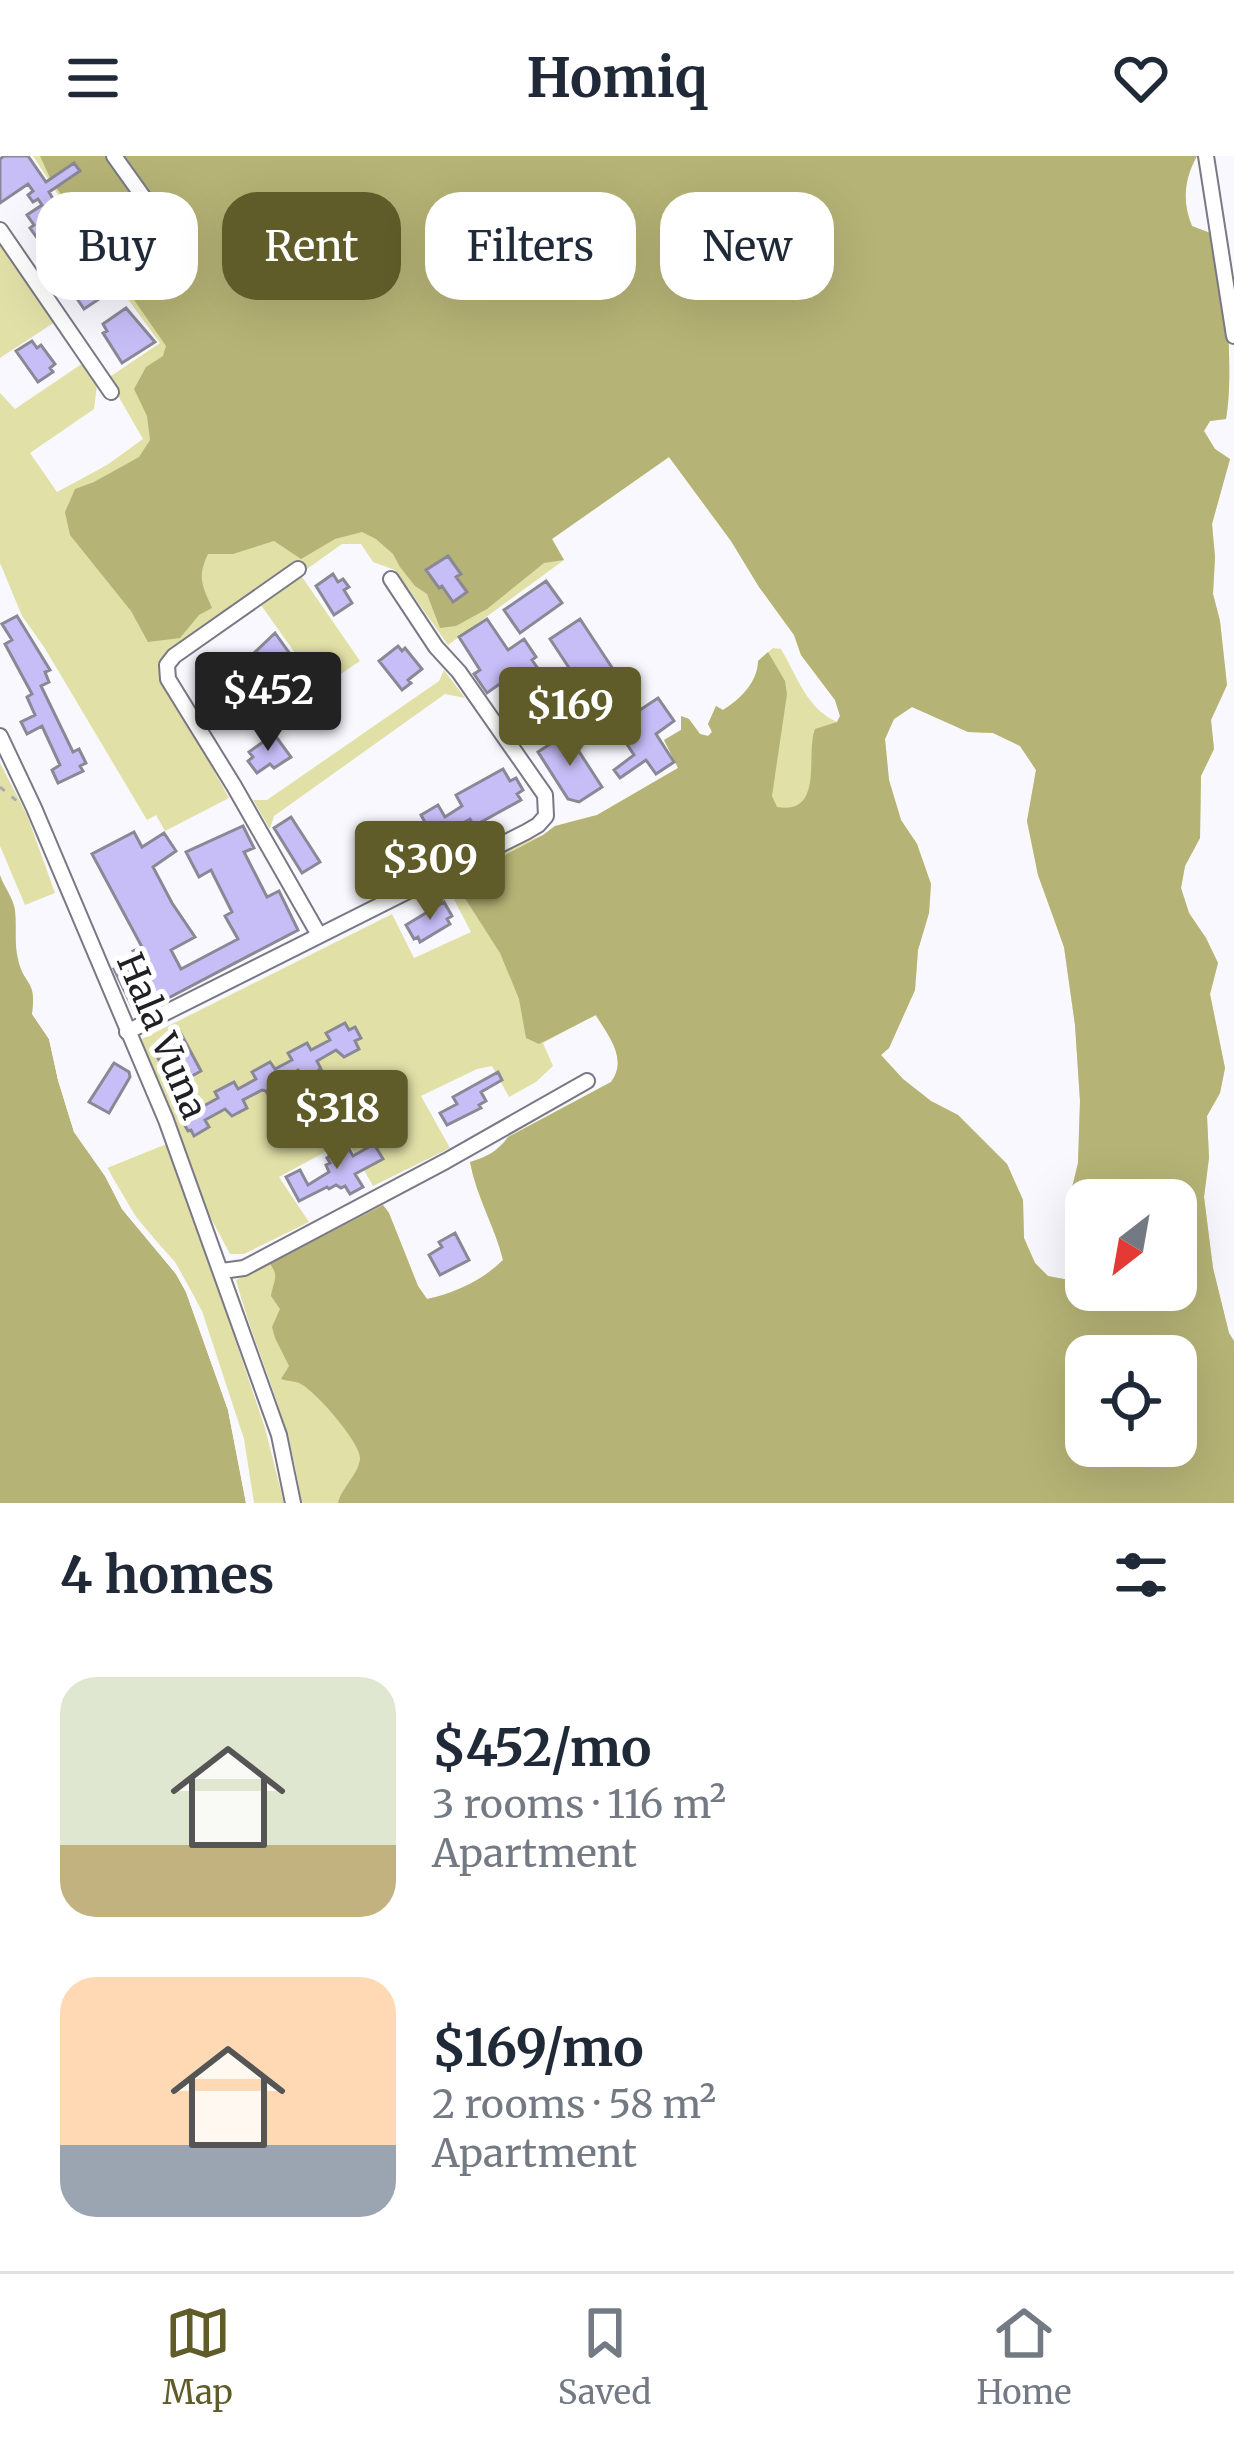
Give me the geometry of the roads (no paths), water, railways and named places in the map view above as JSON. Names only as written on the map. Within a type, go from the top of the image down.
[{"type":"street","points":[[115,156],[140,192]]},
{"type":"street","points":[[1206,156],[1234,336]]},
{"type":"street","points":[[0,230],[111,392]]},
{"type":"street","points":[[298,568],[167,665],[168,679],[319,935]]},
{"type":"street","points":[[127,1032],[526,832],[546,815],[545,795],[391,579]]},
{"type":"street","name":"Hala Vuna","points":[[0,736],[166,1120],[279,1435],[293,1503]]},
{"type":"street","points":[[221,1271],[244,1268],[587,1081]]}]
